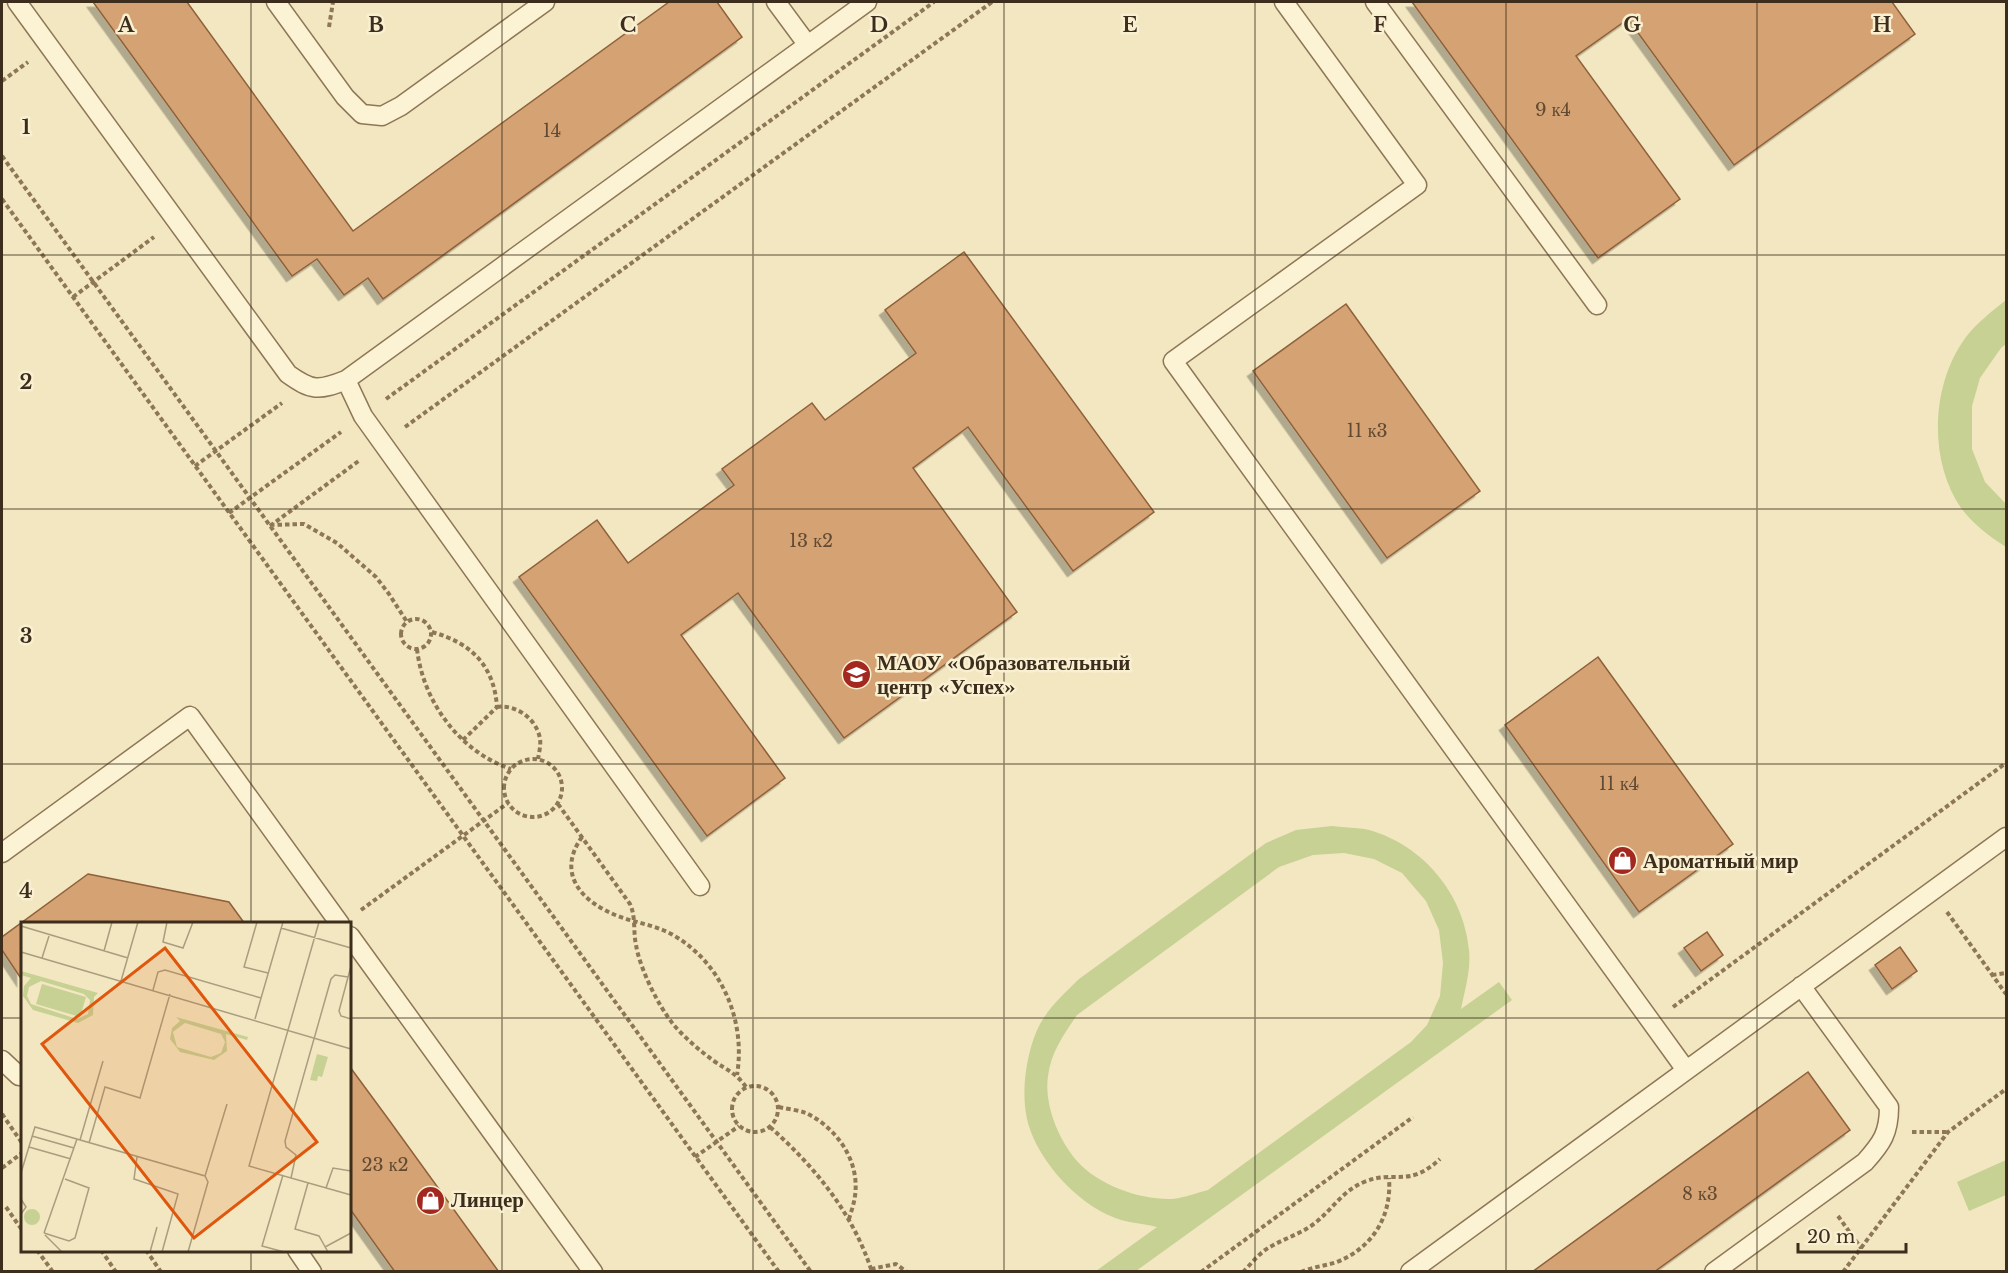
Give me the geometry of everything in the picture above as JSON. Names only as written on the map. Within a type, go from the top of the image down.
[{"type":"lane","points":[[17,2],[288,374],[305,386],[325,388],[346,380],[867,2]]},
{"type":"lane","points":[[276,2],[345,97],[362,114],[382,116],[401,106],[545,2]]},
{"type":"lane","points":[[776,2],[807,44]]},
{"type":"lane","points":[[1284,2],[1417,185],[1173,361],[1686,1070]]},
{"type":"lane","points":[[1375,2],[1597,305]]},
{"type":"lane","points":[[346,380],[363,416],[382,444],[700,886]]},
{"type":"lane","points":[[2,853],[190,716],[339,922]]},
{"type":"lane","points":[[1410,1272],[2007,837]]},
{"type":"lane","points":[[351,937],[593,1272]]},
{"type":"lane","points":[[1714,1272],[1865,1162],[1882,1143],[1889,1123],[1889,1107],[1801,986]]},
{"type":"lane","points":[[2,1060],[21,1076]]},
{"type":"lane","points":[[298,1252],[312,1272]]},
{"type":"path","points":[[229,513],[934,2]]},
{"type":"path","points":[[270,525],[992,2]]},
{"type":"path","points":[[2,156],[811,1272]]},
{"type":"path","points":[[2,199],[778,1272]]},
{"type":"path","points":[[73,297],[177,221]]},
{"type":"path","points":[[195,466],[305,386]]},
{"type":"path","points":[[270,525],[304,524],[337,543],[376,577],[406,622]]},
{"type":"path","points":[[414,619],[429,624],[432,632],[425,647],[410,648],[404,643],[401,636],[406,622],[414,619]]},
{"type":"path","points":[[432,632],[450,637],[467,647],[481,660],[491,677],[496,707]]},
{"type":"path","points":[[417,649],[429,694],[447,723],[469,746],[497,765],[511,769]]},
{"type":"path","points":[[463,740],[496,707],[511,708],[523,713],[535,725],[540,739],[538,759]]},
{"type":"path","points":[[538,759],[552,765],[560,776],[563,790],[558,804],[547,814],[532,817],[518,813],[508,802],[505,792],[505,780],[511,769],[523,760],[538,759]]},
{"type":"path","points":[[1652,1022],[2007,763]]},
{"type":"path","points":[[360,910],[508,802]]},
{"type":"path","points":[[558,804],[630,904],[635,920],[633,931],[638,957],[656,996],[672,1023],[696,1047],[737,1075],[746,1087]]},
{"type":"path","points":[[582,837],[574,848],[570,870],[574,883],[585,896],[604,910],[648,923],[674,935],[697,952],[716,974],[730,999],[738,1026],[741,1055],[737,1075]]},
{"type":"path","points":[[1932,891],[2007,994]]},
{"type":"path","points":[[1992,975],[2007,973]]},
{"type":"path","points":[[756,1085],[767,1088],[775,1096],[778,1107],[777,1118],[770,1127],[760,1132],[749,1131],[739,1126],[732,1116],[732,1105],[736,1094],[746,1087],[756,1085]]},
{"type":"path","points":[[1843,1272],[1948,1132],[2007,1089]]},
{"type":"path","points":[[778,1107],[804,1112],[827,1125],[844,1144],[854,1169],[855,1195],[849,1220]]},
{"type":"path","points":[[2,1114],[21,1142]]},
{"type":"path","points":[[1201,1272],[1413,1117]]},
{"type":"path","points":[[695,1157],[739,1126]]},
{"type":"path","points":[[770,1127],[800,1154],[827,1185],[849,1220],[871,1270],[896,1264],[907,1272]]},
{"type":"path","points":[[2,1168],[21,1154]]},
{"type":"path","points":[[1243,1272],[1268,1248],[1315,1223],[1344,1193],[1364,1182],[1389,1178],[1411,1178],[1428,1170],[1440,1159]]},
{"type":"path","points":[[1301,1272],[1352,1256],[1367,1243],[1380,1228],[1388,1209],[1389,1178]]},
{"type":"path","points":[[1821,1194],[1861,1248]]},
{"type":"path","points":[[6,1207],[21,1229]]},
{"type":"path","points":[[38,1252],[52,1272]]},
{"type":"path","points":[[101,1252],[116,1272]]},
{"type":"path","points":[[147,1252],[161,1272]]},
{"type":"green space","points":[[2006,300],[2006,344],[1980,378],[1972,406],[1972,449],[1985,482],[2006,504],[2006,547],[1971,519],[1961,508],[1950,489],[1943,468],[1938,422],[1940,399],[1954,356],[1970,332]]},
{"type":"green space","points":[[1332,826],[1360,828],[1389,837],[1407,847],[1437,875],[1459,910],[1469,950],[1467,980],[1461,1009],[1499,982],[1512,1000],[1136,1271],[1096,1271],[1157,1227],[1121,1220],[1091,1205],[1064,1182],[1042,1153],[1028,1123],[1025,1099],[1028,1060],[1035,1035],[1044,1017],[1079,979],[1266,843],[1296,830]],"holes":[[[1344,853],[1374,859],[1402,873],[1426,901],[1439,930],[1443,963],[1440,996],[1427,1025],[1411,1042],[1208,1190],[1172,1199],[1147,1197],[1108,1184],[1086,1170],[1070,1152],[1058,1132],[1050,1109],[1047,1087],[1055,1051],[1077,1015],[1279,867],[1313,855]]]},
{"type":"green space","points":[[2006,1160],[2006,1195],[1969,1211],[1957,1182]]},
{"type":"building","points":[[93,2],[187,2],[353,231],[669,2],[717,2],[742,37],[383,299],[368,278],[344,295],[317,259],[292,276]]},
{"type":"building","points":[[1412,2],[1892,2],[1915,34],[1734,165],[1628,19],[1576,56],[1680,199],[1598,258]]},
{"type":"building","points":[[964,252],[1154,512],[1073,571],[968,427],[913,468],[1017,612],[844,738],[738,593],[681,635],[785,778],[707,836],[519,577],[597,520],[628,563],[734,485],[722,469],[812,403],[825,420],[916,353],[885,310]]},
{"type":"building","points":[[1346,304],[1480,491],[1387,558],[1253,371]]},
{"type":"building","points":[[1598,657],[1733,844],[1639,912],[1505,725]]},
{"type":"building","points":[[88,874],[229,902],[244,922],[22,922]]},
{"type":"building","points":[[21,923],[21,978],[2,950],[2,937]]},
{"type":"building","points":[[1707,932],[1723,955],[1701,971],[1684,948]]},
{"type":"building","points":[[1900,947],[1917,971],[1892,989],[1875,965]]},
{"type":"building","points":[[351,1068],[499,1272],[395,1272],[351,1210]]},
{"type":"building","points":[[1808,1072],[1850,1130],[1806,1162],[1654,1272],[1532,1272]]},
{"type":"place","name":"МАОУ «Образовательный центр «Успех»","points":[[856,675]]},
{"type":"place","name":"Ароматный мир","points":[[1622,861]]},
{"type":"place","name":"Линцер","points":[[430,1200]]}]
